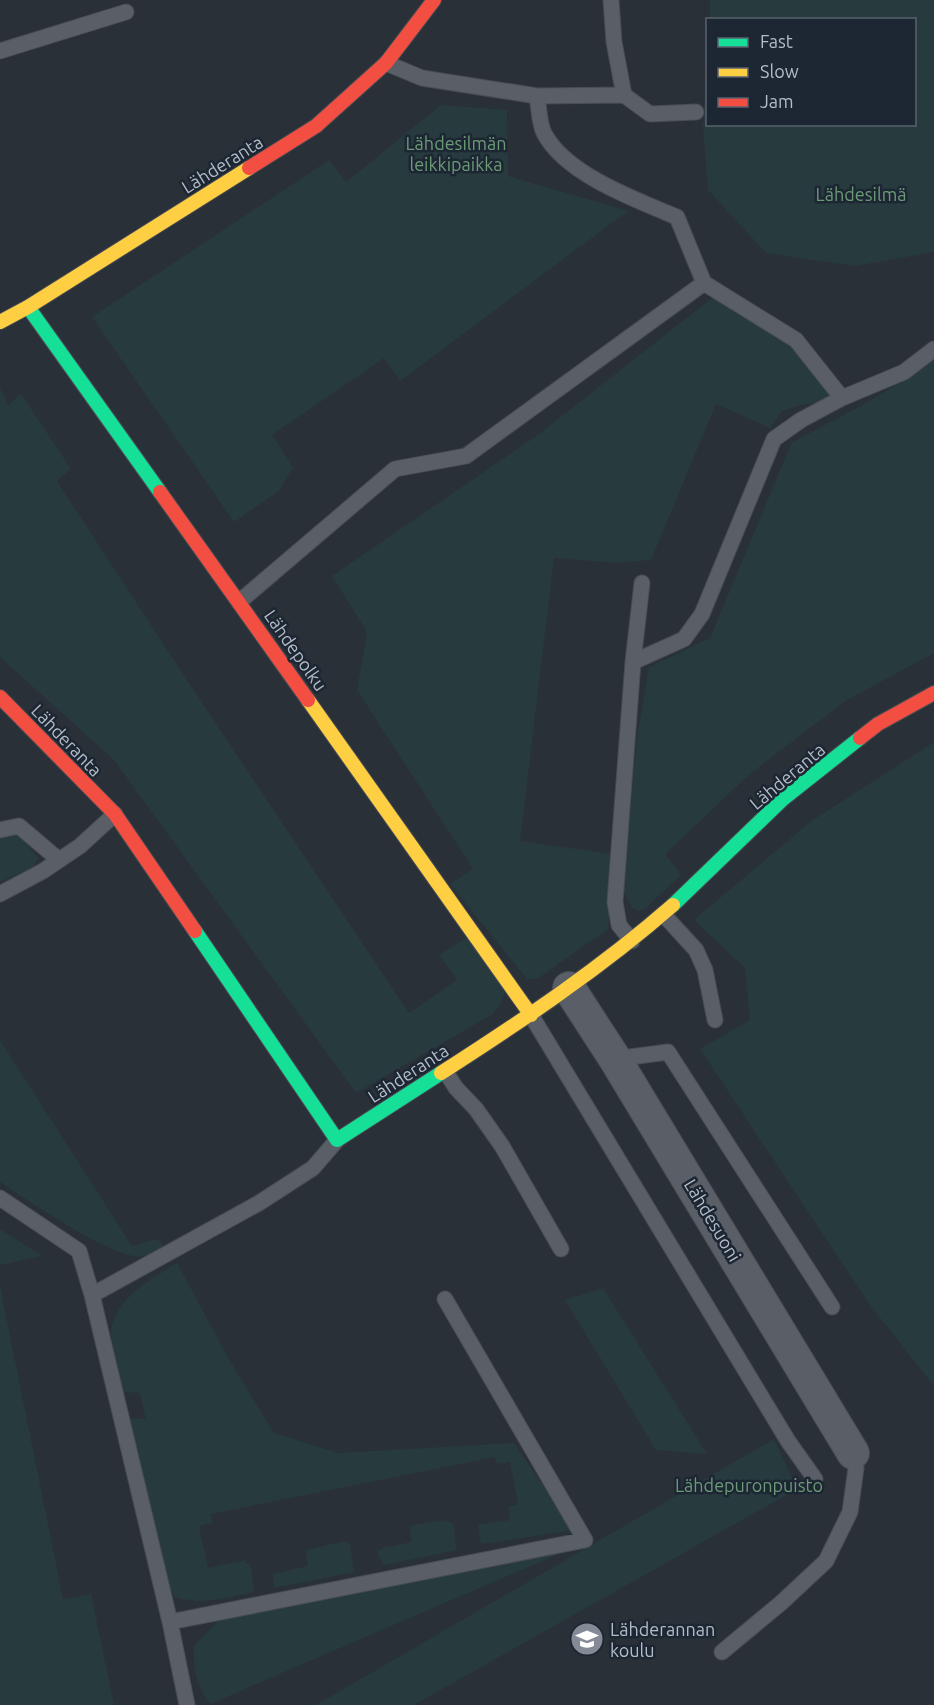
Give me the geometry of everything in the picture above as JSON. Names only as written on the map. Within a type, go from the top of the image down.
[{"type":"street","name":"Lähderanta","points":[[6,320],[316,126],[386,63],[434,0]]},
{"type":"street","name":"Lähdepolku","points":[[28,307],[531,1015]]},
{"type":"street","name":"Lähderanta","points":[[0,697],[115,814],[337,1140],[570,988],[632,941],[663,914],[783,799],[878,724],[934,693]]},
{"type":"street","name":"Lähdesuoni","points":[[570,988],[853,1453]]},
{"type":"lane","points":[[611,0],[614,42],[624,95]]},
{"type":"lane","points":[[0,51],[126,12]]},
{"type":"lane","points":[[386,63],[422,78],[537,96],[624,95],[650,114],[696,112]]},
{"type":"lane","points":[[537,96],[543,132],[576,168],[628,196],[677,217],[704,283],[796,340],[842,398]]},
{"type":"lane","points":[[238,602],[395,469],[466,456],[704,283]]},
{"type":"lane","points":[[0,299],[6,320]]},
{"type":"lane","points":[[633,662],[684,639],[702,614],[774,439],[801,420],[842,398],[904,372],[934,349]]},
{"type":"lane","points":[[632,941],[619,925],[615,902],[633,662],[642,583]]},
{"type":"lane","points":[[0,894],[80,846],[115,814]]},
{"type":"lane","points":[[0,830],[19,826],[59,860]]},
{"type":"lane","points":[[663,914],[696,950],[705,969],[715,1020]]},
{"type":"lane","points":[[531,1015],[788,1441],[815,1479]]},
{"type":"lane","points":[[615,1059],[668,1052],[832,1307]]},
{"type":"lane","points":[[445,1071],[502,1146],[561,1249]]},
{"type":"lane","points":[[92,1295],[259,1203],[313,1168],[337,1140]]},
{"type":"lane","points":[[0,1198],[79,1251],[92,1295],[170,1622],[187,1705]]},
{"type":"lane","points":[[170,1622],[585,1540],[445,1299]]},
{"type":"lane","points":[[722,1652],[781,1604],[826,1561],[850,1512],[856,1468],[853,1453]]},
{"type":"green space","name":"Lähdesilmä","points":[[710,0],[934,0],[934,252],[855,266],[766,253],[708,190],[703,125],[706,78],[706,126],[916,126],[916,18],[710,18]]},
{"type":"green space","name":"Lähdesilmän leikkipaikka","points":[[441,105],[507,110],[508,176],[628,211],[400,381],[384,358],[272,435],[293,467],[279,491],[234,522],[92,317],[329,160],[346,182]]},
{"type":"green space","points":[[712,298],[720,298],[792,343],[832,391],[827,401],[800,405],[782,411],[770,428],[716,404],[651,560],[616,563],[554,558],[520,841],[613,854],[608,929],[537,979],[527,979],[450,884],[473,869],[357,690],[367,632],[332,576],[539,434]]},
{"type":"green space","points":[[934,357],[934,653],[847,700],[751,773],[665,854],[681,875],[645,909],[638,911],[632,908],[623,891],[637,737],[649,667],[710,638],[792,442],[883,393]]},
{"type":"green space","points":[[0,388],[8,405],[21,394],[71,469],[57,481],[409,1013],[457,980],[439,955],[469,936],[505,992],[493,1014],[356,1093],[114,760],[0,657]]},
{"type":"green space","points":[[934,742],[934,1386],[870,1305],[700,1049],[750,1020],[745,968],[694,920],[810,822]]},
{"type":"green space","points":[[17,832],[38,858],[33,867],[0,882],[0,835]]},
{"type":"green space","points":[[0,1040],[132,1246],[156,1239],[162,1243],[162,1247],[145,1256],[132,1256],[115,1250],[50,1215],[0,1182]]},
{"type":"green space","points":[[0,1229],[42,1256],[0,1265]]},
{"type":"green space","points":[[177,1263],[230,1361],[274,1433],[338,1453],[514,1443],[574,1530],[481,1544],[478,1525],[510,1520],[509,1507],[518,1504],[510,1462],[496,1464],[495,1457],[211,1514],[212,1523],[199,1526],[208,1568],[246,1560],[246,1563],[251,1566],[254,1592],[205,1601],[175,1597],[167,1582],[130,1419],[146,1419],[140,1393],[124,1392],[111,1337],[112,1324],[117,1312],[125,1302],[144,1284]]},
{"type":"green space","points":[[0,1286],[63,1599],[91,1594],[114,1705],[0,1705]]},
{"type":"green space","points":[[603,1288],[707,1454],[656,1450],[565,1300]]},
{"type":"green space","name":"Lähdepuronpuisto","points":[[774,1439],[797,1489],[414,1705],[316,1705]]},
{"type":"green space","points":[[446,1520],[453,1524],[457,1550],[383,1565],[377,1551],[411,1542],[410,1526]]},
{"type":"green space","points":[[345,1541],[350,1545],[354,1572],[274,1588],[273,1574],[308,1566],[306,1550]]},
{"type":"green space","points":[[544,1553],[559,1554],[210,1704],[199,1684],[194,1662],[194,1646],[217,1622],[241,1614]]},
{"type":"traffic: fast","points":[[28,307],[160,492]]},
{"type":"traffic: fast","points":[[673,905],[783,799],[860,738]]},
{"type":"traffic: fast","points":[[195,931],[337,1140],[441,1073]]},
{"type":"traffic: slow","points":[[0,322],[28,307],[249,168]]},
{"type":"traffic: slow","points":[[308,700],[531,1015]]},
{"type":"traffic: slow","points":[[441,1073],[560,993],[618,951],[673,905]]},
{"type":"traffic: jam","points":[[249,168],[316,126],[386,63],[434,0]]},
{"type":"traffic: jam","points":[[160,492],[308,700]]},
{"type":"traffic: jam","points":[[860,738],[878,724],[934,693]]},
{"type":"traffic: jam","points":[[0,697],[115,814],[195,931]]},
{"type":"place","name":"Lähderannan koulu","points":[[587,1639]]}]
